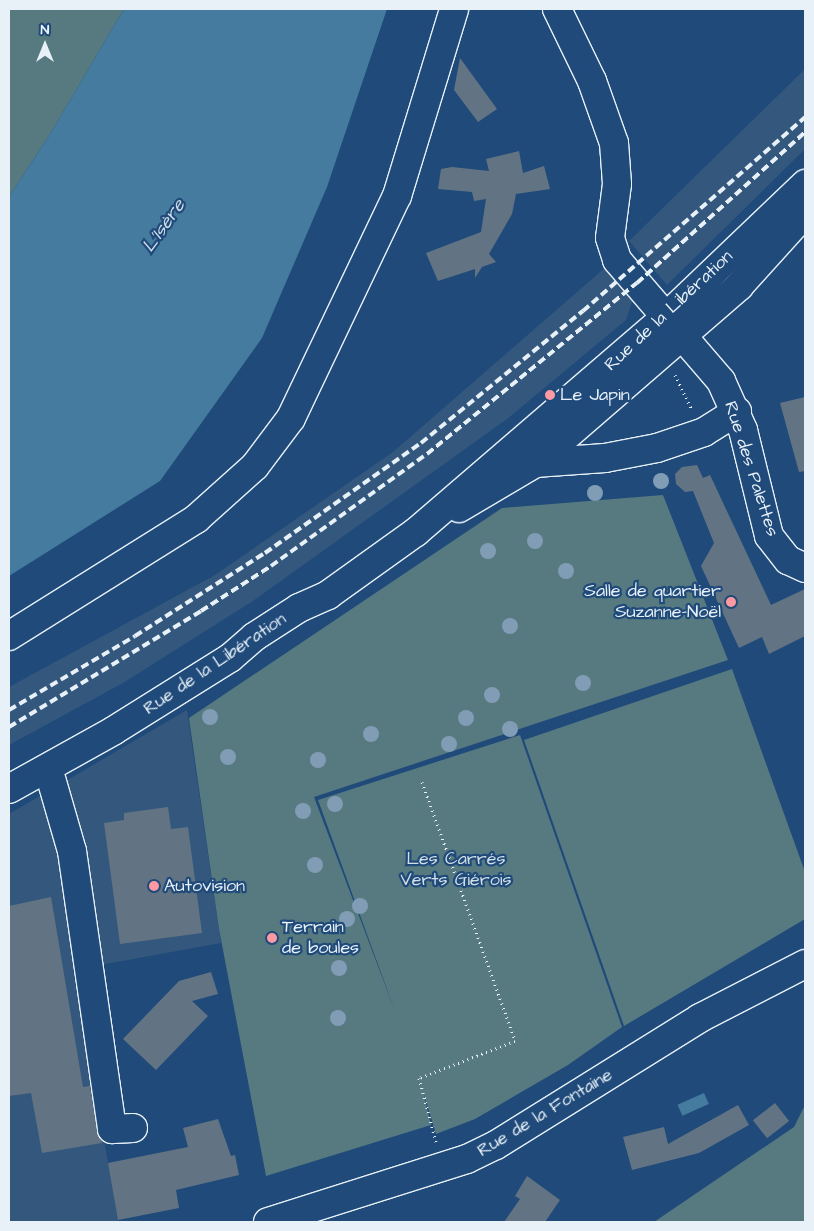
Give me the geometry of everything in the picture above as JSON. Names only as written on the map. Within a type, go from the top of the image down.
[{"type":"main road","points":[[9,636],[196,519],[256,466],[291,418],[398,196],[454,9]]},
{"type":"main road","name":"Rue des Palettes","points":[[557,9],[592,80],[614,143],[617,184],[610,238],[617,260],[670,336],[721,381],[737,411],[769,536],[788,560],[805,568]]},
{"type":"main road","name":"Rue de la Libération","points":[[9,789],[56,764],[230,658],[254,637],[299,608],[328,595],[416,532],[535,463],[670,336],[805,184]]},
{"type":"main road","name":"Rue de la Libération","points":[[416,532],[498,458],[739,286],[805,213]]},
{"type":"main road","points":[[535,463],[605,458],[658,448],[704,432],[737,411]]},
{"type":"main road","points":[[56,764],[100,949]]},
{"type":"main road","points":[[56,764],[72,851],[112,1129],[133,1128]]},
{"type":"main road","name":"Rue de la Fontaine","points":[[268,1222],[442,1167],[496,1145],[700,1018],[805,964]]},
{"type":"path","points":[[670,336],[704,432]]},
{"type":"path","points":[[422,782],[515,1042],[419,1078],[442,1167]]},
{"type":"shaded area","points":[[805,69],[805,149],[667,285],[629,241]]},
{"type":"shaded area","points":[[607,266],[634,297],[626,320],[507,419],[253,601],[123,683],[9,745],[9,687],[215,575],[393,452]]},
{"type":"shaded area","points":[[187,710],[221,943],[73,970],[119,1222],[9,1222],[9,814]]},
{"type":"green space","points":[[9,9],[124,9],[52,131],[9,197]]},
{"type":"green space","name":"Les Carrés Verts Giérois","points":[[663,495],[728,660],[314,797],[395,1011],[318,800],[520,735],[622,1027],[568,1065],[475,1119],[436,1134],[423,1091],[431,1125],[266,1176],[219,929],[189,718],[502,508]]},
{"type":"green space","points":[[732,669],[805,872],[805,919],[624,1026],[524,740]]},
{"type":"green space","points":[[805,1105],[805,1222],[654,1222],[794,1127]]},
{"type":"water","name":"L'Isère","points":[[124,9],[387,9],[327,187],[262,338],[160,481],[9,576],[9,197],[52,131]]},
{"type":"water","points":[[704,1093],[709,1104],[682,1116],[678,1105]]},
{"type":"building","points":[[460,58],[497,109],[478,122],[454,90]]},
{"type":"building","points":[[519,151],[523,173],[544,166],[550,189],[516,194],[512,214],[489,254],[496,262],[482,267],[475,278],[475,269],[438,281],[426,253],[481,232],[486,199],[474,201],[472,192],[438,189],[441,169],[452,167],[489,171],[486,159]]},
{"type":"building","points":[[805,397],[805,471],[799,472],[780,403]]},
{"type":"building","points":[[697,465],[703,478],[710,475],[771,605],[805,589],[805,636],[769,654],[762,637],[739,648],[701,566],[714,543],[693,491],[685,492],[676,484],[675,474],[682,467]]},
{"type":"building","name":"Autovision","points":[[168,807],[171,829],[188,827],[202,933],[120,944],[104,823],[124,820],[124,813]]},
{"type":"building","points":[[51,897],[83,1087],[90,1086],[97,1131],[102,1143],[42,1153],[31,1093],[9,1096],[9,906]]},
{"type":"building","points":[[211,972],[218,994],[192,1001],[208,1016],[156,1070],[123,1039],[179,981]]},
{"type":"building","points":[[775,1103],[789,1121],[767,1138],[753,1120]]},
{"type":"building","points":[[738,1105],[749,1125],[699,1153],[632,1170],[623,1137],[664,1127],[668,1144]]},
{"type":"building","points":[[218,1119],[231,1156],[235,1155],[239,1175],[176,1190],[179,1208],[118,1220],[108,1163],[188,1147],[183,1128]]},
{"type":"building","points":[[527,1176],[560,1200],[545,1222],[504,1222],[520,1199],[515,1196]]},
{"type":"railway","points":[[9,710],[135,636],[265,553],[421,443],[583,311],[805,117]]},
{"type":"railway","points":[[9,727],[201,611],[271,566],[427,454],[637,283],[805,132]]},
{"type":"place","name":"Le Japin","points":[[550,395]]},
{"type":"place","name":"Salle de quartier Suzanne-Noël","points":[[731,602]]},
{"type":"place","name":"Autovision","points":[[154,886]]},
{"type":"place","name":"Terrain de boules","points":[[272,938]]}]
